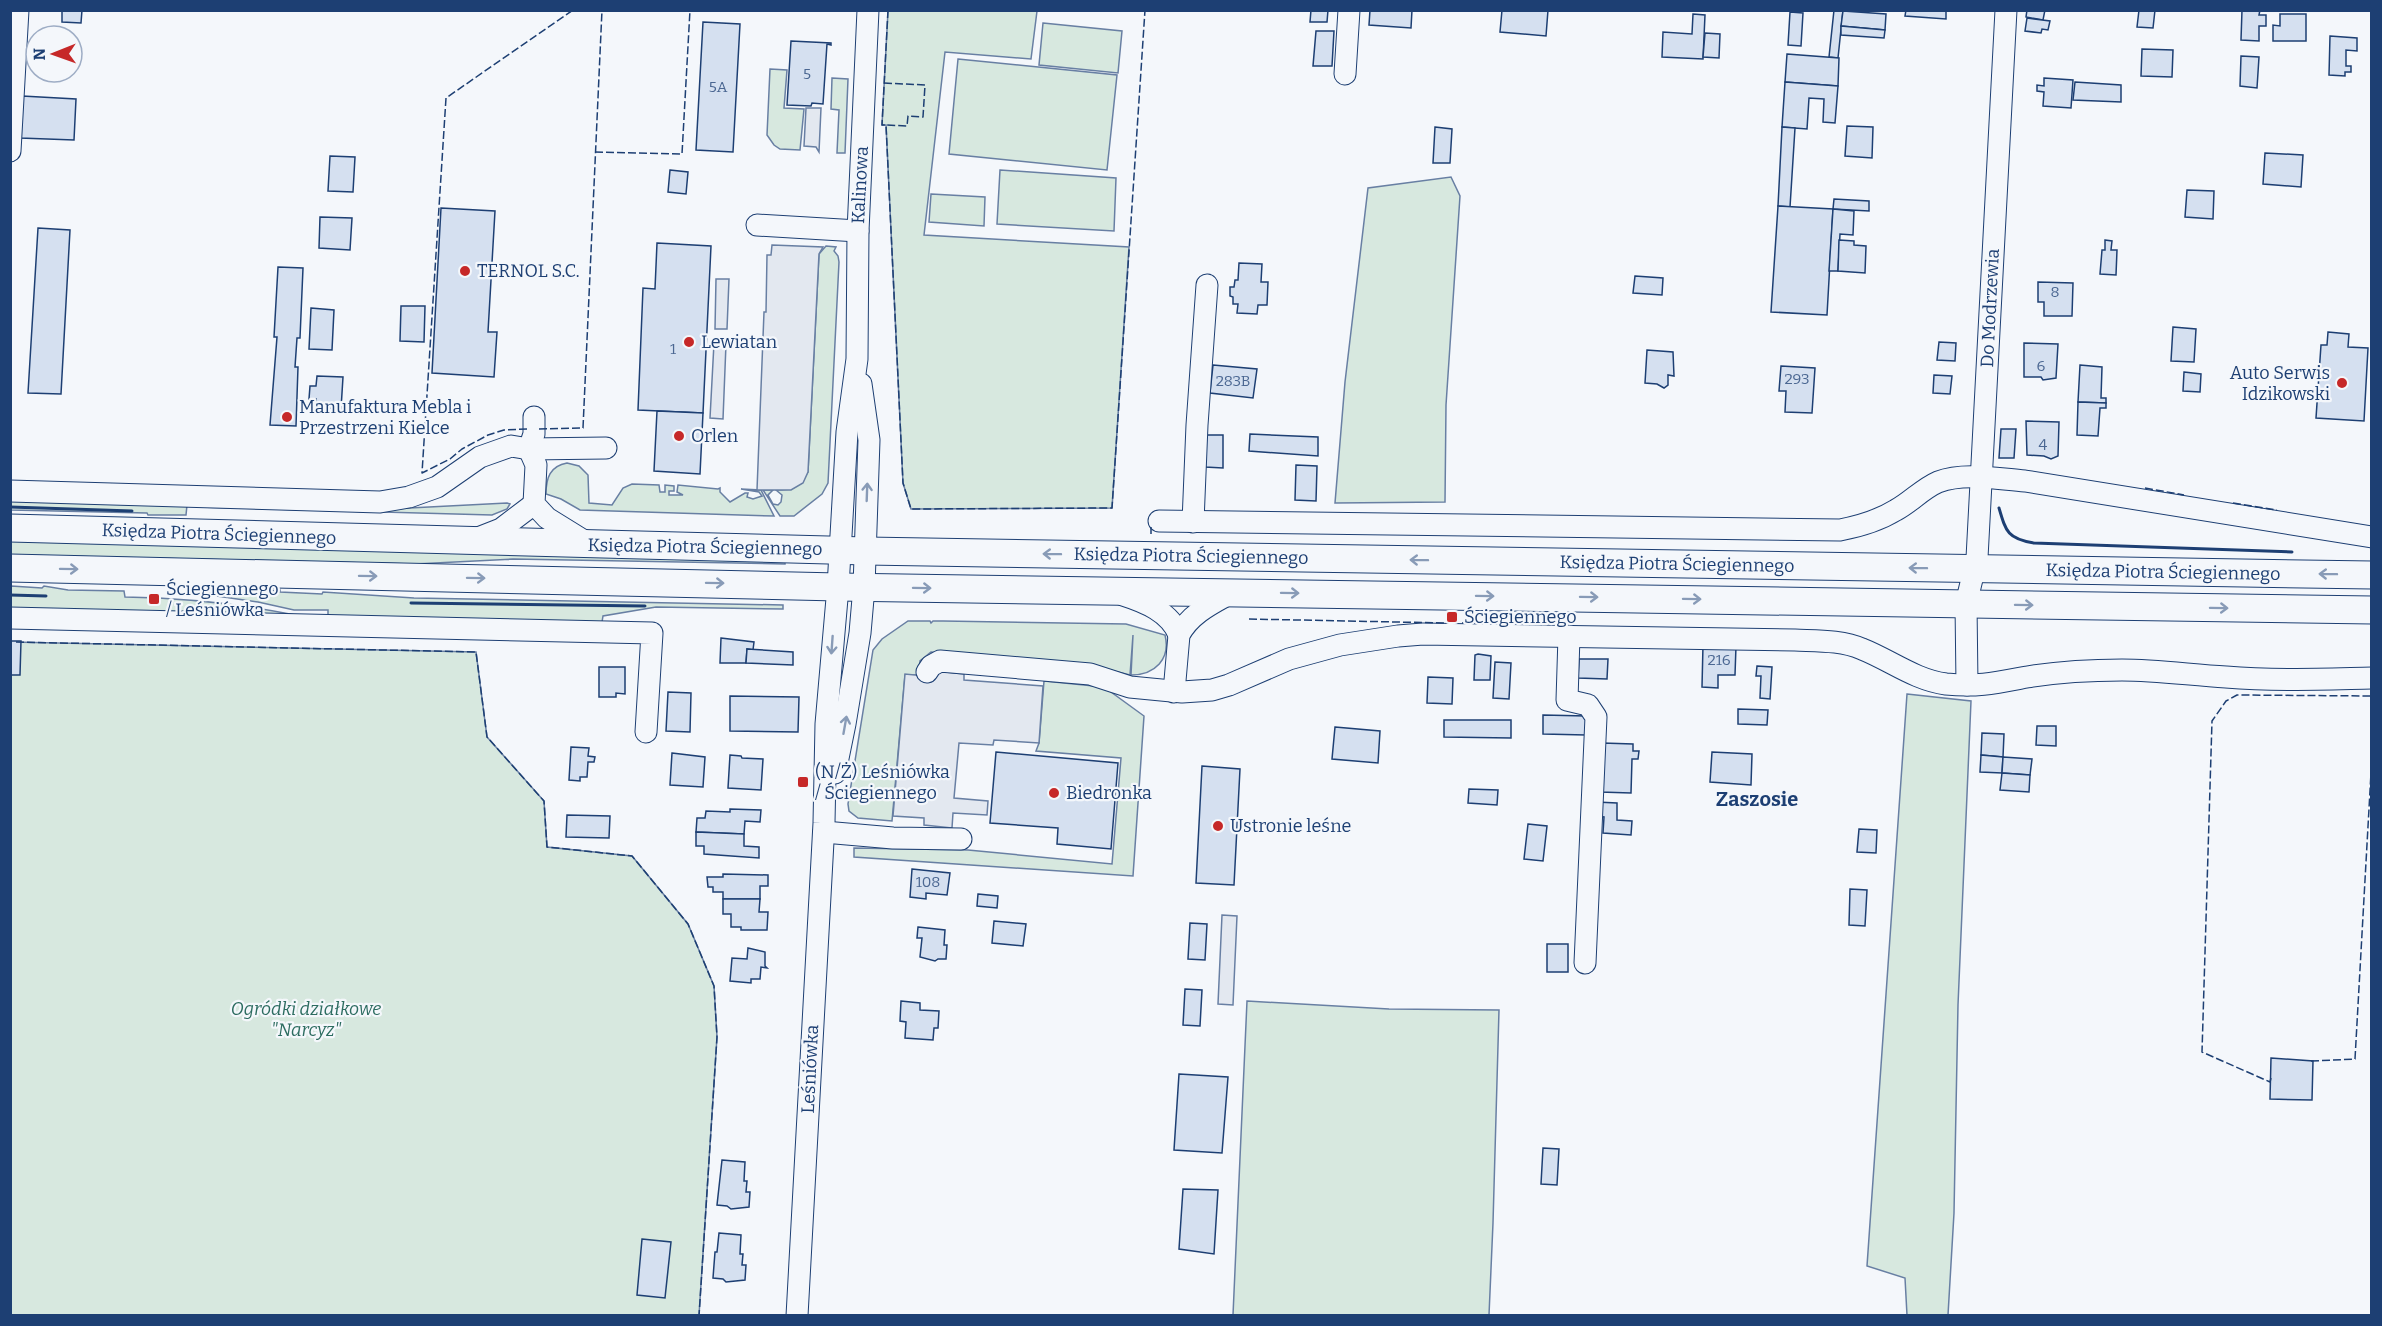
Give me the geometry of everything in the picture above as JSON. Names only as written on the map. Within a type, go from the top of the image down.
[{"type":"main road","name":"Księdza Piotra Ściegiennego","points":[[10,528],[853,550],[2372,575]]},
{"type":"main road","name":"Księdza Piotra Ściegiennego","points":[[10,568],[851,587],[2372,610]]},
{"type":"street","points":[[10,151],[18,10]]},
{"type":"street","name":"Kalinowa","points":[[851,587],[853,550],[847,432],[857,359],[858,231],[868,10]]},
{"type":"street","points":[[1345,74],[1349,10]]},
{"type":"street","name":"Do Modrzewia","points":[[1967,686],[1966,604],[1976,569],[2006,10]]},
{"type":"street","points":[[757,225],[858,231]]},
{"type":"street","points":[[1193,522],[1206,285]]},
{"type":"street","points":[[534,417],[534,434],[529,449],[536,465],[534,504],[547,518],[590,544]]},
{"type":"street","points":[[10,491],[380,502],[409,497],[437,487],[480,457],[511,446],[529,449],[606,448]]},
{"type":"street","points":[[1159,521],[1840,530],[1870,524],[1898,509],[1921,490],[1940,482],[1958,478],[1981,478],[2025,481],[2372,537]]},
{"type":"street","points":[[473,541],[501,529],[534,504]]},
{"type":"street","name":"Leśniówka","points":[[797,1316],[824,827],[845,724],[860,633],[851,587]]},
{"type":"street","points":[[1112,591],[1140,600],[1155,608],[1169,619],[1179,635]]},
{"type":"street","points":[[1174,692],[1179,635],[1188,620],[1231,592]]},
{"type":"street","points":[[10,618],[652,633],[646,732]]},
{"type":"street","points":[[927,672],[931,666],[940,661],[1090,674],[1130,687],[1174,692],[1212,690],[1288,659],[1340,645],[1423,634],[1838,642],[1861,648],[1918,677],[1967,686],[1993,685],[2028,677],[2121,670],[2162,670],[2227,677],[2372,678]]},
{"type":"street","points":[[1569,636],[1568,700],[1588,705],[1596,717],[1585,963]]},
{"type":"street","points":[[824,827],[893,838],[961,839]]},
{"type":"green space","points":[[888,11],[1037,11],[1031,59],[945,52],[924,235],[1129,247],[1112,508],[911,509],[903,483],[886,125],[882,125]]},
{"type":"green space","points":[[1043,23],[1122,31],[1118,73],[1039,65]]},
{"type":"green space","points":[[958,59],[1117,75],[1107,170],[949,154]]},
{"type":"green space","points":[[770,69],[787,70],[784,108],[804,109],[800,150],[780,149],[767,135]]},
{"type":"green space","points":[[832,78],[848,79],[845,153],[837,153],[839,110],[831,109]]},
{"type":"green space","points":[[1000,170],[1116,178],[1114,231],[997,224]]},
{"type":"green space","points":[[1451,177],[1460,196],[1446,405],[1445,502],[1335,503],[1345,382],[1368,188]]},
{"type":"green space","points":[[931,194],[985,197],[984,226],[929,222]]},
{"type":"green space","points":[[826,246],[836,247],[834,251],[839,262],[828,483],[822,494],[794,516],[780,516],[763,490],[773,490],[768,495],[773,504],[778,505],[782,495],[776,490],[795,487],[808,472],[819,254]]},
{"type":"green space","points":[[567,463],[579,466],[588,475],[589,503],[612,505],[623,488],[632,484],[659,485],[660,492],[665,492],[665,485],[674,486],[674,491],[669,491],[669,495],[683,495],[677,492],[678,485],[720,488],[720,492],[730,502],[745,493],[748,493],[747,497],[753,499],[762,496],[759,492],[741,489],[761,490],[774,516],[580,510],[561,499],[546,494],[550,474],[557,467]]},
{"type":"green space","points":[[11,500],[187,505],[186,515],[148,515],[147,513],[11,510]]},
{"type":"green space","points":[[510,504],[507,509],[492,515],[197,507],[390,509]]},
{"type":"green space","points":[[11,541],[785,561],[785,564],[513,559],[415,564],[11,555]]},
{"type":"green space","points":[[11,586],[124,591],[125,597],[210,602],[295,615],[11,609]]},
{"type":"green space","points":[[280,590],[280,592],[322,594],[323,592],[414,598],[783,605],[783,609],[656,607],[603,616],[602,622],[328,616],[328,610],[294,610],[196,593]]},
{"type":"green space","points":[[908,621],[1126,624],[1165,635],[1166,651],[1154,669],[1131,675],[1133,635],[1130,675],[1085,664],[931,652],[920,661],[919,675],[905,675],[892,821],[858,818],[849,811],[848,804],[873,650],[882,639]]},
{"type":"green space","name":"Ogródki działkowe \"Narcyz\"","points":[[11,642],[476,652],[487,737],[544,801],[547,847],[632,856],[688,924],[714,986],[717,1037],[699,1315],[11,1316]]},
{"type":"green space","points":[[1044,681],[1104,687],[1144,716],[1133,876],[854,857],[854,848],[968,850],[1112,864],[1121,758],[1036,751],[1039,743]]},
{"type":"green space","points":[[1907,694],[1971,701],[1958,1005],[1954,1213],[1948,1315],[1907,1315],[1905,1278],[1867,1266]]},
{"type":"green space","points":[[1247,1001],[1389,1009],[1499,1010],[1489,1315],[1233,1315]]},
{"type":"shaded area","points":[[806,108],[821,108],[819,152],[816,147],[804,146]]},
{"type":"shaded area","points":[[772,245],[823,247],[819,254],[808,472],[803,483],[791,490],[757,490],[767,255],[771,255]]},
{"type":"shaded area","points":[[716,279],[729,279],[727,329],[715,329]]},
{"type":"shaded area","points":[[714,343],[726,344],[723,419],[710,418]]},
{"type":"shaded area","points":[[936,671],[964,674],[964,680],[1043,686],[1039,743],[994,740],[993,745],[959,743],[954,798],[988,801],[987,815],[953,813],[952,828],[924,825],[924,818],[893,816],[905,674],[935,677]]},
{"type":"shaded area","points":[[1222,915],[1237,916],[1233,1005],[1218,1004]]},
{"type":"building","points":[[62,10],[82,10],[81,23],[62,22]]},
{"type":"building","points":[[1311,10],[1328,10],[1327,22],[1310,22]]},
{"type":"building","points":[[1370,10],[1412,10],[1411,28],[1369,25]]},
{"type":"building","points":[[1502,10],[1548,10],[1546,36],[1500,32]]},
{"type":"building","points":[[1834,10],[1843,10],[1838,58],[1829,57]]},
{"type":"building","points":[[1906,10],[1946,10],[1946,19],[1905,16]]},
{"type":"building","points":[[2027,10],[2045,10],[2043,20],[2026,17]]},
{"type":"building","points":[[2139,10],[2155,10],[2153,28],[2137,27]]},
{"type":"building","points":[[2242,10],[2260,10],[2259,15],[2266,15],[2266,26],[2259,26],[2259,41],[2241,40]]},
{"type":"building","points":[[1843,11],[1886,14],[1885,30],[1841,26]]},
{"type":"building","points":[[1790,12],[1803,13],[1801,46],[1788,45]]},
{"type":"building","points":[[1693,14],[1705,15],[1703,59],[1662,57],[1663,32],[1692,34]]},
{"type":"building","points":[[2280,14],[2306,14],[2306,41],[2273,41],[2273,25],[2280,26]]},
{"type":"building","points":[[2027,18],[2050,21],[2048,30],[2042,29],[2041,33],[2025,31]]},
{"type":"building","points":[[703,22],[740,24],[733,152],[696,150]]},
{"type":"building","points":[[1841,26],[1885,30],[1884,38],[1841,35]]},
{"type":"building","points":[[1316,31],[1334,31],[1332,66],[1313,66]]},
{"type":"building","points":[[1705,33],[1720,34],[1719,58],[1703,57]]},
{"type":"building","points":[[2330,36],[2357,38],[2357,51],[2346,50],[2346,66],[2351,66],[2351,72],[2345,72],[2345,76],[2329,75]]},
{"type":"building","points":[[791,41],[831,43],[831,45],[827,44],[823,104],[787,105]]},
{"type":"building","points":[[2142,49],[2173,50],[2172,77],[2141,76]]},
{"type":"building","points":[[1787,54],[1839,58],[1838,86],[1785,82]]},
{"type":"building","points":[[2241,56],[2259,57],[2257,88],[2240,86]]},
{"type":"building","points":[[2044,78],[2073,80],[2071,108],[2043,106],[2044,92],[2037,91],[2037,85],[2044,86]]},
{"type":"building","points":[[1785,82],[1838,86],[1835,123],[1823,122],[1824,99],[1809,98],[1807,129],[1782,127]]},
{"type":"building","points":[[2075,82],[2121,85],[2121,102],[2073,100]]},
{"type":"building","points":[[22,96],[76,99],[74,140],[20,138]]},
{"type":"building","points":[[1847,126],[1873,127],[1872,158],[1845,156]]},
{"type":"building","points":[[1435,127],[1452,129],[1450,163],[1433,163]]},
{"type":"building","points":[[1782,127],[1795,128],[1790,207],[1778,206]]},
{"type":"building","points":[[2265,153],[2303,155],[2301,187],[2263,184]]},
{"type":"building","points":[[330,156],[355,157],[353,192],[328,191]]},
{"type":"building","points":[[670,170],[688,172],[686,194],[668,192]]},
{"type":"building","points":[[2187,190],[2214,191],[2213,219],[2185,217]]},
{"type":"building","points":[[1834,199],[1869,201],[1869,211],[1833,209]]},
{"type":"building","points":[[1778,206],[1833,209],[1827,315],[1771,312]]},
{"type":"building","name":"TERNOL S.C.","points":[[441,208],[495,211],[488,332],[497,332],[494,377],[432,373]]},
{"type":"building","points":[[1833,209],[1854,211],[1853,235],[1840,234],[1838,271],[1829,271]]},
{"type":"building","points":[[320,217],[352,218],[350,250],[319,248]]},
{"type":"building","points":[[38,228],[70,230],[61,394],[28,393]]},
{"type":"building","points":[[1839,240],[1854,241],[1854,245],[1866,246],[1865,273],[1838,271]]},
{"type":"building","points":[[2105,240],[2112,241],[2111,250],[2117,250],[2116,275],[2100,274]]},
{"type":"building","points":[[657,243],[711,246],[703,413],[638,410],[643,288],[655,289]]},
{"type":"building","points":[[1239,263],[1262,264],[1261,282],[1268,282],[1267,305],[1258,305],[1257,314],[1237,313],[1238,304],[1233,304],[1233,297],[1230,296],[1230,287],[1234,287],[1235,280],[1238,280]]},
{"type":"building","points":[[278,267],[303,268],[300,338],[297,338],[295,367],[298,367],[296,426],[270,425],[277,337],[274,337]]},
{"type":"building","points":[[1635,276],[1663,278],[1662,295],[1633,293]]},
{"type":"building","points":[[2038,282],[2073,283],[2072,316],[2044,316],[2044,302],[2038,302]]},
{"type":"building","points":[[401,306],[425,306],[424,342],[400,341]]},
{"type":"building","points":[[311,308],[334,310],[332,350],[309,349]]},
{"type":"building","points":[[2173,327],[2196,329],[2194,362],[2171,361]]},
{"type":"building","name":"Auto Serwis Idzikowski","points":[[2328,332],[2349,334],[2348,347],[2368,348],[2364,421],[2316,418],[2321,345],[2327,345]]},
{"type":"building","points":[[1939,342],[1956,343],[1955,361],[1937,360]]},
{"type":"building","points":[[2024,343],[2058,344],[2056,378],[2043,380],[2041,377],[2024,377]]},
{"type":"building","points":[[1647,350],[1673,352],[1674,376],[1668,375],[1668,385],[1664,388],[1657,384],[1645,383]]},
{"type":"building","points":[[1213,365],[1257,369],[1253,398],[1210,393]]},
{"type":"building","points":[[2080,365],[2102,367],[2101,398],[2106,398],[2106,403],[2078,402]]},
{"type":"building","points":[[1781,366],[1815,368],[1812,413],[1785,412],[1786,391],[1779,391]]},
{"type":"building","points":[[2184,372],[2201,374],[2200,392],[2183,391]]},
{"type":"building","points":[[1934,375],[1952,376],[1950,394],[1933,393]]},
{"type":"building","points":[[317,376],[343,377],[341,409],[327,408],[328,405],[315,404],[316,399],[309,399],[310,386],[316,386]]},
{"type":"building","points":[[2078,402],[2106,403],[2106,408],[2100,408],[2098,436],[2077,435]]},
{"type":"building","name":"Orlen","points":[[657,411],[703,413],[700,474],[654,471]]},
{"type":"building","points":[[2026,421],[2059,422],[2058,456],[2051,459],[2044,456],[2027,455]]},
{"type":"building","points":[[2001,429],[2016,429],[2014,458],[1999,458]]},
{"type":"building","points":[[1250,434],[1318,437],[1318,456],[1249,451]]},
{"type":"building","points":[[1205,435],[1223,435],[1223,468],[1205,467]]},
{"type":"building","points":[[1296,465],[1317,466],[1316,501],[1295,500]]},
{"type":"building","points":[[721,638],[754,642],[753,650],[747,649],[746,663],[720,663]]},
{"type":"building","points":[[10,641],[21,641],[20,675],[10,675]]},
{"type":"building","points":[[1703,645],[1736,646],[1735,675],[1718,675],[1718,688],[1702,687]]},
{"type":"building","points":[[747,649],[793,652],[793,665],[746,663]]},
{"type":"building","points":[[1475,655],[1491,656],[1490,680],[1474,680]]},
{"type":"building","points":[[1579,659],[1608,659],[1607,679],[1578,678]]},
{"type":"building","points":[[1495,662],[1511,663],[1509,699],[1493,698]]},
{"type":"building","points":[[1757,666],[1772,667],[1770,699],[1760,698],[1761,676],[1756,676]]},
{"type":"building","points":[[599,667],[625,667],[625,694],[616,693],[616,697],[599,697]]},
{"type":"building","points":[[1428,677],[1453,678],[1452,704],[1427,703]]},
{"type":"building","points":[[668,692],[691,693],[690,732],[666,731]]},
{"type":"building","points":[[730,696],[799,697],[798,732],[730,731]]},
{"type":"building","points":[[1738,709],[1768,710],[1767,725],[1738,724]]},
{"type":"building","points":[[1543,715],[1586,716],[1586,735],[1543,734]]},
{"type":"building","points":[[1444,720],[1511,720],[1511,738],[1444,737]]},
{"type":"building","points":[[2037,726],[2056,726],[2056,746],[2036,745]]},
{"type":"building","points":[[1335,727],[1380,731],[1378,763],[1332,759]]},
{"type":"building","points":[[1982,733],[2004,734],[2003,757],[1981,755]]},
{"type":"building","points":[[1602,743],[1633,744],[1633,751],[1639,751],[1638,759],[1632,759],[1631,793],[1600,792]]},
{"type":"building","points":[[571,747],[589,748],[588,756],[595,757],[594,762],[588,762],[587,777],[580,777],[580,781],[569,780]]},
{"type":"building","name":"Biedronka","points":[[996,752],[1118,763],[1111,849],[1057,844],[1058,828],[990,823]]},
{"type":"building","points":[[1712,752],[1752,754],[1751,785],[1710,782]]},
{"type":"building","points":[[672,753],[705,757],[703,787],[670,785]]},
{"type":"building","points":[[730,755],[763,759],[761,790],[728,788]]},
{"type":"building","points":[[1981,755],[2003,757],[2002,773],[1980,772]]},
{"type":"building","points":[[2003,757],[2032,759],[2030,775],[2002,773]]},
{"type":"building","name":"Ustronie leśne","points":[[1202,766],[1240,769],[1234,885],[1196,883]]},
{"type":"building","points":[[2002,773],[2030,775],[2029,792],[2000,790]]},
{"type":"building","points":[[1469,789],[1498,790],[1497,805],[1468,803]]},
{"type":"building","points":[[1596,802],[1617,803],[1617,820],[1632,821],[1631,835],[1603,833],[1604,817],[1596,816]]},
{"type":"building","points":[[730,809],[761,810],[760,822],[745,821],[744,834],[696,832],[697,818],[705,818],[706,811],[730,812]]},
{"type":"building","points":[[567,815],[610,816],[609,838],[566,837]]},
{"type":"building","points":[[1528,824],[1547,826],[1543,861],[1524,859]]},
{"type":"building","points":[[1859,829],[1877,830],[1876,853],[1857,852]]},
{"type":"building","points":[[696,832],[744,834],[744,846],[759,847],[759,858],[704,854],[704,846],[696,846]]},
{"type":"building","points":[[912,869],[950,873],[947,895],[926,893],[926,899],[910,897]]},
{"type":"building","points":[[723,874],[768,875],[768,886],[760,886],[760,899],[723,899],[723,892],[713,892],[713,887],[708,887],[707,877],[723,877]]},
{"type":"building","points":[[1850,889],[1867,890],[1865,926],[1849,925]]},
{"type":"building","points":[[978,894],[998,896],[997,908],[977,906]]},
{"type":"building","points":[[723,899],[760,899],[759,912],[768,912],[767,930],[741,930],[741,927],[731,927],[731,914],[723,914]]},
{"type":"building","points":[[994,921],[1026,924],[1023,946],[992,943]]},
{"type":"building","points":[[1190,923],[1207,924],[1205,960],[1188,959]]},
{"type":"building","points":[[918,927],[945,930],[946,959],[935,961],[920,957],[922,938],[917,938]]},
{"type":"building","points":[[1547,944],[1568,944],[1568,972],[1547,972]]},
{"type":"building","points":[[748,948],[765,952],[767,968],[761,967],[760,979],[751,979],[751,983],[730,981],[732,958],[747,959]]},
{"type":"building","points":[[1185,989],[1202,990],[1200,1026],[1183,1025]]},
{"type":"building","points":[[901,1001],[920,1003],[920,1010],[939,1011],[938,1028],[934,1028],[933,1040],[905,1038],[906,1022],[900,1021]]},
{"type":"building","points":[[2271,1058],[2313,1061],[2312,1100],[2270,1099]]},
{"type":"building","points":[[1179,1074],[1228,1077],[1222,1153],[1174,1150]]},
{"type":"building","points":[[1543,1148],[1559,1149],[1557,1185],[1541,1184]]},
{"type":"building","points":[[722,1160],[745,1162],[744,1181],[747,1181],[746,1192],[750,1192],[749,1207],[731,1209],[717,1205]]},
{"type":"building","points":[[1183,1189],[1218,1190],[1214,1254],[1179,1249]]},
{"type":"building","points":[[719,1233],[741,1235],[740,1254],[743,1254],[742,1265],[746,1265],[745,1280],[726,1282],[723,1279],[713,1278]]},
{"type":"building","points":[[642,1239],[671,1242],[665,1298],[637,1295]]},
{"type":"fence","points":[[527,429],[504,430],[488,435],[462,449],[450,459],[422,473],[446,98],[573,10]]},
{"type":"fence","points":[[539,429],[583,428],[602,10]]},
{"type":"fence","points":[[595,152],[682,154],[690,10]]},
{"type":"fence","points":[[888,10],[882,125],[886,125],[903,483],[911,509],[1112,508],[1145,10]]},
{"type":"fence","points":[[884,83],[925,85],[923,117],[908,116],[907,126],[886,125]]},
{"type":"fence","points":[[2145,488],[2184,495]]},
{"type":"fence","points":[[2233,503],[2277,510]]},
{"type":"fence","points":[[1151,527],[1151,534]]},
{"type":"fence","points":[[1249,619],[1446,623]]},
{"type":"fence","points":[[1462,623],[1536,623]]},
{"type":"fence","points":[[16,642],[476,652],[487,737],[544,801],[547,847],[632,856],[688,924],[714,986],[717,1037],[699,1316]]},
{"type":"fence","points":[[2271,1078],[2270,1082],[2202,1052],[2212,721],[2226,701],[2237,695],[2372,696]]},
{"type":"fence","points":[[2311,1061],[2355,1059],[2372,755]]},
{"type":"fence","points":[[735,1316],[754,1316]]},
{"type":"wall","points":[[10,507],[132,511]]},
{"type":"wall","points":[[1999,508],[2009,533],[2019,539],[2034,543],[2292,552]]},
{"type":"wall","points":[[10,595],[46,596]]},
{"type":"wall","points":[[411,603],[645,606]]},
{"type":"place","name":"TERNOL S.C.","points":[[465,271]]},
{"type":"place","name":"Lewiatan","points":[[689,342]]},
{"type":"place","name":"Auto Serwis Idzikowski","points":[[2342,383]]},
{"type":"place","name":"Manufaktura Mebla i Przestrzeni Kielce","points":[[287,417]]},
{"type":"place","name":"Orlen","points":[[679,436]]},
{"type":"place","name":"Ściegiennego / Leśniówka","points":[[154,599]]},
{"type":"place","name":"Ściegiennego","points":[[1452,617]]},
{"type":"place","name":"(N/Ż) Leśniówka / Ściegiennego","points":[[803,782]]},
{"type":"place","name":"Biedronka","points":[[1054,793]]},
{"type":"place","name":"Ustronie leśne","points":[[1218,826]]},
{"type":"district","name":"Zaszosie","points":[[1757,799]]}]
